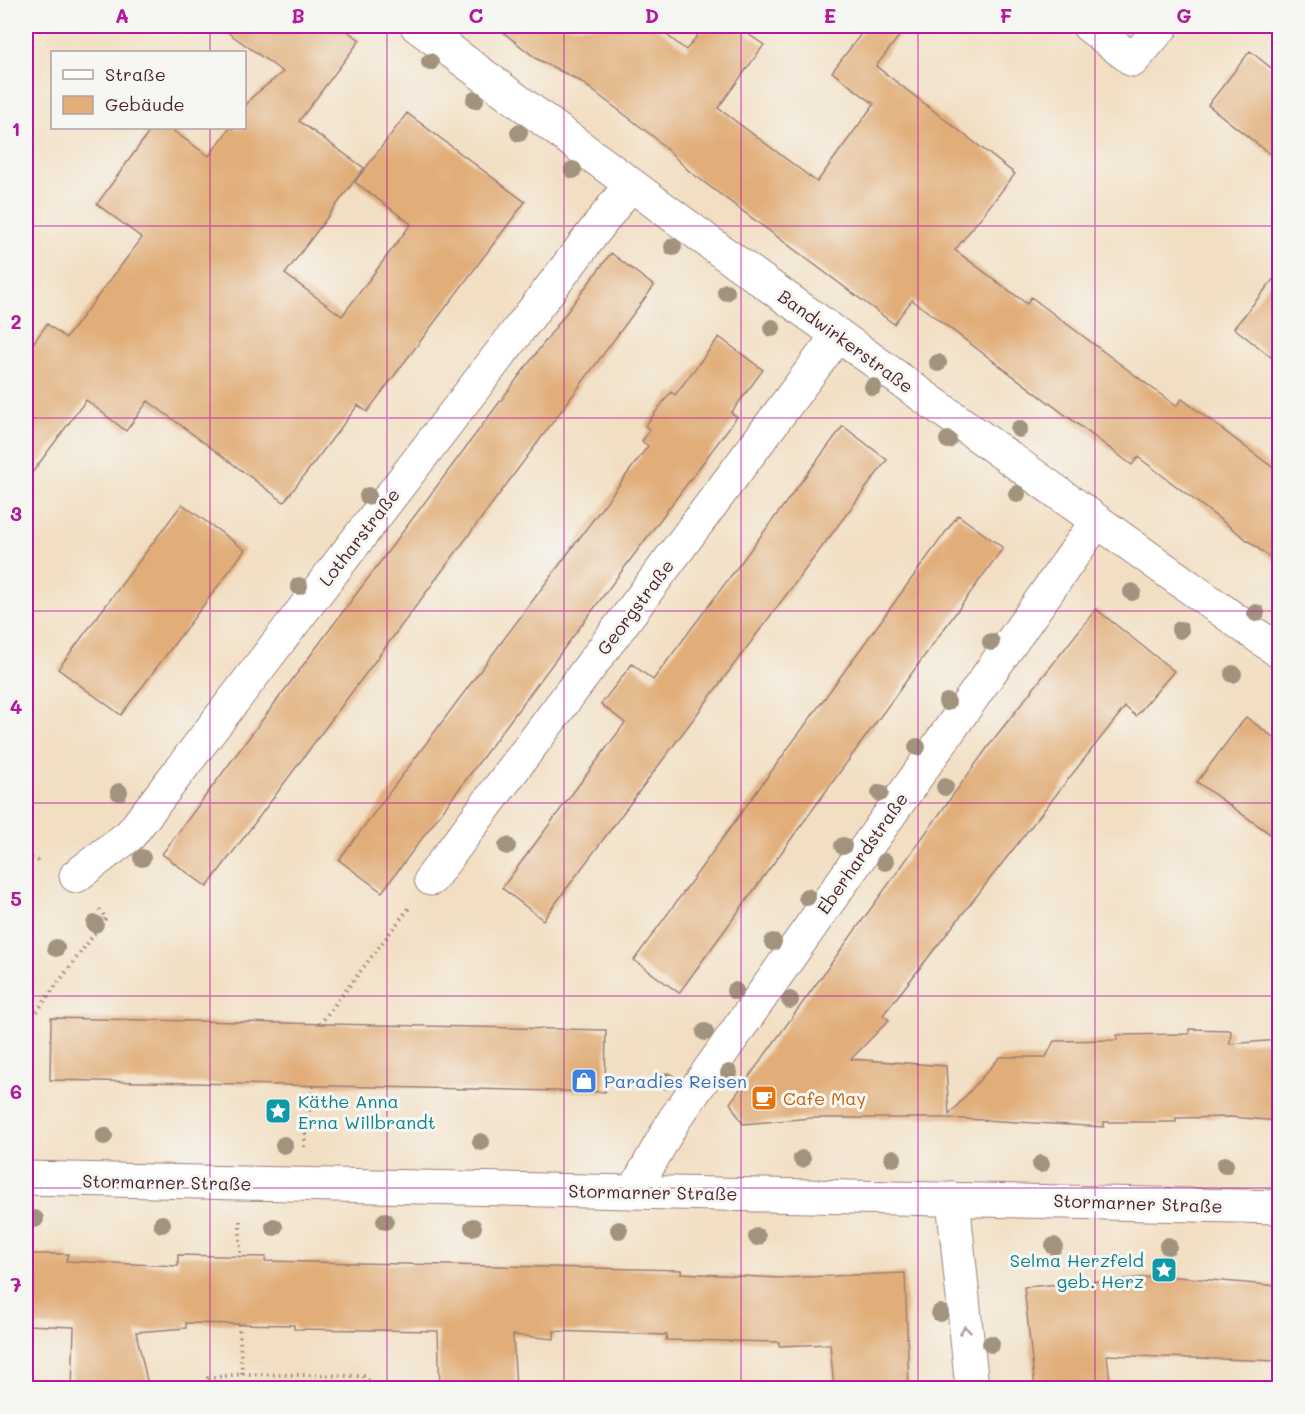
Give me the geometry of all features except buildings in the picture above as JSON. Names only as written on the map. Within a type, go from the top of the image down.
[{"type":"street","name":"Bandwirkerstraße","points":[[417,26],[630,185],[1280,652]]},
{"type":"street","points":[[1089,26],[1133,60],[1162,26]]},
{"type":"street","name":"Lotharstraße","points":[[76,876],[130,835],[630,185]]},
{"type":"street","name":"Georgstraße","points":[[431,879],[838,335]]},
{"type":"street","name":"Eberhardstraße","points":[[634,1191],[674,1120],[1097,520]]},
{"type":"street","name":"Stormarner Straße","points":[[26,1178],[1280,1207]]},
{"type":"street","points":[[953,1199],[972,1389]]},
{"type":"path","points":[[1275,26],[1280,29]]},
{"type":"path","points":[[26,1026],[106,918],[76,876]]},
{"type":"path","points":[[320,1024],[431,879]]},
{"type":"path","points":[[298,1184],[313,1085]]},
{"type":"path","points":[[239,1324],[242,1374]]},
{"type":"path","points":[[200,1389],[208,1378],[242,1374],[363,1376],[377,1389]]},
{"type":"place","name":"Paradies Reisen","points":[[584,1081]]},
{"type":"place","name":"Cafe May","points":[[764,1098]]},
{"type":"place","name":"Käthe Anna Erna Willbrandt","points":[[278,1111]]},
{"type":"place","name":"Selma Herzfeld geb. Herz","points":[[1164,1270]]}]
